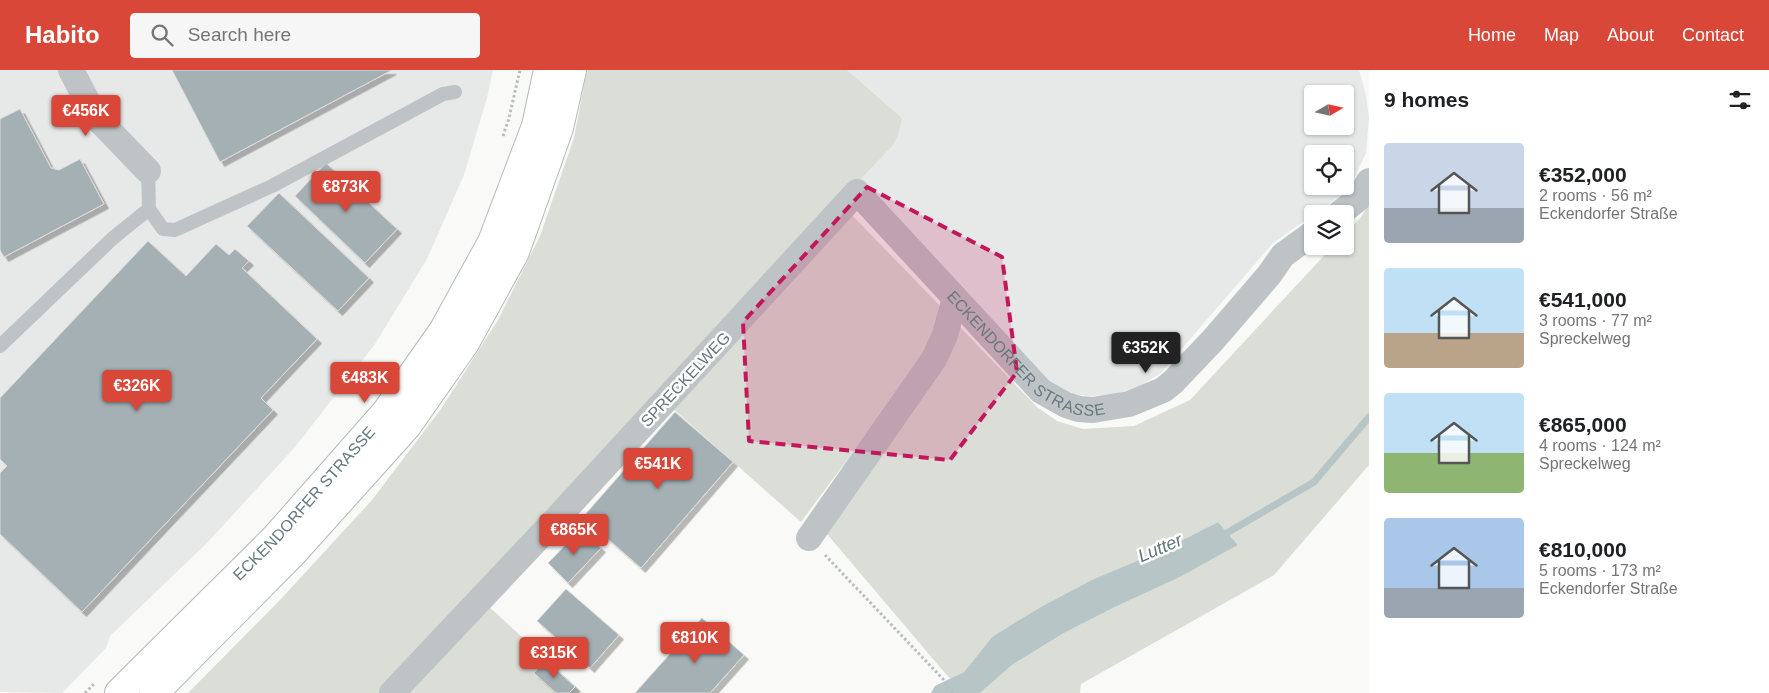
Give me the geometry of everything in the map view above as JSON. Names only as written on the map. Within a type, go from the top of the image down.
[{"type":"main road","name":"ECKENDORFER STRASSE","points":[[109,686],[276,537],[386,412],[443,331],[492,242],[536,126],[548,70]]},
{"type":"main road","name":"ECKENDORFER STRASSE","points":[[154,693],[292,554],[407,426],[465,343],[515,252],[559,128],[572,70]]},
{"type":"street","points":[[71,70],[95,116],[148,171]]},
{"type":"street","points":[[1350,205],[1359,198],[1369,181]]},
{"type":"street","name":"SPRECKELWEG","points":[[392,693],[559,516],[857,192],[956,298]]},
{"type":"street","name":"ECKENDORFER STRASSE","points":[[956,298],[1041,391],[1048,396],[1079,410],[1119,407],[1163,390],[1173,382],[1251,296],[1284,255],[1304,240]]},
{"type":"street","name":"ECKENDORFER STRASSE","points":[[809,538],[934,359],[945,335],[956,298]]},
{"type":"lane","points":[[148,171],[148,208],[163,229],[175,230],[272,186],[443,94],[455,92]]},
{"type":"lane","points":[[0,346],[113,238],[148,208]]},
{"type":"path","points":[[503,137],[520,70]]},
{"type":"path","points":[[809,538],[953,693]]},
{"type":"path","points":[[85,693],[109,686]]},
{"type":"highlighted area","points":[[867,187],[1002,257],[1017,372],[950,460],[749,441],[743,322]]},
{"type":"shaded area","points":[[0,70],[493,70],[487,98],[464,175],[427,259],[375,344],[296,446],[207,543],[110,636],[106,648],[62,693],[0,692]]},
{"type":"shaded area","points":[[587,70],[847,70],[902,118],[898,135],[893,145],[802,241],[388,693],[188,693],[281,599],[372,500],[441,409],[498,320],[540,236],[574,138]]},
{"type":"shaded area","points":[[847,70],[1359,70],[1366,95],[1369,117],[1366,153],[1354,179],[1354,145],[1304,145],[1304,195],[1341,195],[1327,205],[1304,205],[1304,221],[1273,243],[1161,373],[1140,386],[1112,395],[1087,396],[1068,393],[1050,384],[858,182],[902,118]]},
{"type":"shaded area","points":[[1369,204],[1369,465],[1274,575],[1081,684],[1080,693],[980,693],[1012,665],[1064,633],[1180,577],[1238,545],[1218,522],[992,637],[964,672],[950,679],[827,534],[957,324],[1037,407],[1057,421],[1083,429],[1134,426],[1190,400],[1325,255],[1354,255],[1354,224]]},
{"type":"shaded area","points":[[848,211],[944,310],[937,339],[801,522],[669,405]]},
{"type":"shaded area","points":[[1218,522],[1238,545],[1180,577],[1064,633],[1012,665],[980,693],[931,693],[935,686],[964,672],[992,637],[1041,607],[1094,579],[1159,552]]},
{"type":"shaded area","points":[[487,605],[583,693],[401,693]]},
{"type":"building","points":[[172,70],[392,70],[220,162]]},
{"type":"building","points":[[20,109],[51,168],[59,170],[80,159],[104,204],[4,257],[0,250],[0,119]]},
{"type":"building","points":[[326,163],[397,229],[365,263],[295,196]]},
{"type":"building","points":[[279,193],[369,278],[338,311],[247,226]]},
{"type":"building","points":[[148,241],[186,276],[216,244],[229,255],[235,249],[249,261],[242,268],[317,339],[261,398],[273,410],[82,612],[0,534],[0,473],[7,466],[0,459],[0,398]]},
{"type":"building","points":[[675,412],[733,462],[641,568],[583,517]]},
{"type":"building","points":[[581,529],[601,548],[568,583],[548,563]]},
{"type":"building","points":[[566,589],[619,635],[590,668],[537,621]]},
{"type":"building","points":[[702,618],[744,655],[710,693],[635,693]]},
{"type":"building","points":[[546,660],[575,687],[569,693],[556,693],[534,673]]},
{"type":"waterway","name":"Lutter","points":[[1220,537],[1314,482],[1369,417]]}]
